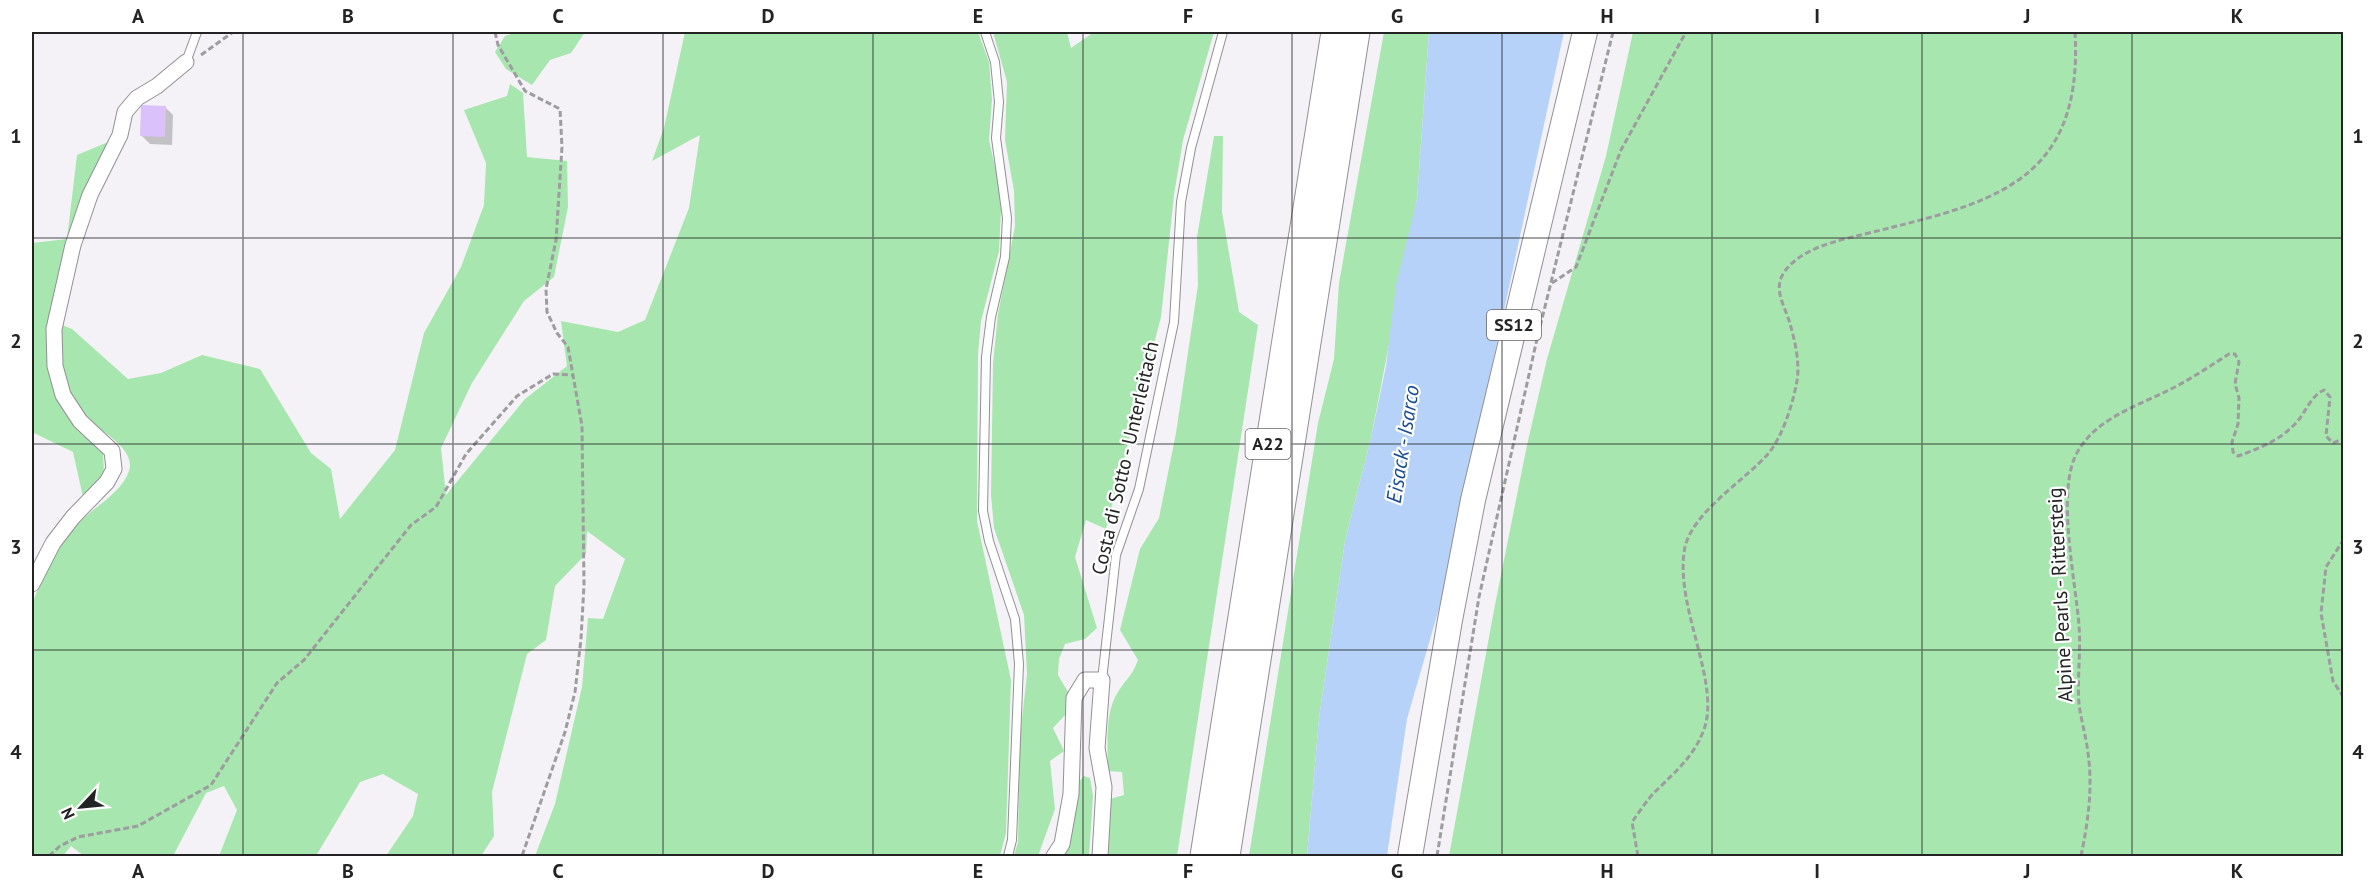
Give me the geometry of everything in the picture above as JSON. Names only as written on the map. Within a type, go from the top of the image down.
[{"type":"highway","name":"A22","points":[[1204,856],[1335,32]]},
{"type":"highway","name":"A22","points":[[1226,856],[1356,32]]},
{"type":"main road","name":"SS12","points":[[1410,856],[1473,500],[1586,32]]},
{"type":"street","points":[[32,584],[53,543],[73,517],[107,482],[114,469],[112,451],[80,421],[63,395],[55,366],[54,329],[73,245],[90,195],[120,135],[125,112],[137,98],[157,86],[186,62]]},
{"type":"street","points":[[1054,856],[1062,844],[1071,794],[1074,698],[1085,680],[1102,680],[1096,748],[1104,787],[1100,856]]},
{"type":"lane","points":[[186,62],[197,32]]},
{"type":"lane","points":[[985,32],[995,63],[999,102],[996,138],[1007,218],[1005,257],[991,317],[986,357],[983,511],[989,541],[1015,619],[1019,664],[1012,840],[1008,856]]},
{"type":"lane","name":"Costa di Sotto - Unterleitach","points":[[1102,680],[1116,555],[1139,489],[1173,322],[1181,202],[1191,148],[1223,32]]},
{"type":"path","points":[[186,62],[207,52],[233,32]]},
{"type":"path","points":[[495,32],[498,45],[525,91],[560,109],[562,147],[556,240],[546,290],[547,312],[557,333],[568,347],[582,426],[584,585],[576,692],[566,732],[522,856]]},
{"type":"path","points":[[1437,856],[1479,597],[1537,339],[1613,32]]},
{"type":"path","points":[[1551,284],[1576,267],[1621,150],[1686,32]]},
{"type":"path","points":[[1638,856],[1632,822],[1656,790],[1687,762],[1704,732],[1710,705],[1684,595],[1686,546],[1702,517],[1770,451],[1787,417],[1798,379],[1790,322],[1780,302],[1780,278],[1790,264],[1810,252],[1843,239],[1955,212],[2002,192],[2033,170],[2058,138],[2070,107],[2077,67],[2075,32]]},
{"type":"path","name":"Alpine Pearls - Rittersteig","points":[[2081,856],[2090,802],[2089,767],[2079,705],[2079,628],[2070,546],[2068,490],[2069,472],[2078,452],[2107,421],[2175,387],[2229,354],[2235,354],[2239,363],[2235,384],[2239,398],[2238,423],[2232,442],[2233,452],[2238,456],[2265,446],[2293,426],[2315,394],[2324,390],[2330,397],[2326,436],[2333,443],[2343,438]]},
{"type":"path","points":[[49,856],[60,846],[78,837],[138,826],[211,785],[277,683],[304,660],[411,525],[436,507],[466,454],[517,396],[553,374],[572,375]]},
{"type":"path","points":[[2343,539],[2326,567],[2321,613],[2333,681],[2343,698]]},
{"type":"green space","points":[[517,32],[585,32],[571,53],[550,60],[532,85],[506,69],[495,52],[505,36]]},
{"type":"green space","points":[[685,32],[978,32],[989,62],[992,99],[989,140],[999,185],[1001,210],[999,251],[981,321],[978,354],[977,521],[1011,680],[1006,833],[1000,856],[535,856],[555,804],[582,687],[588,618],[603,619],[625,559],[587,531],[586,554],[555,586],[546,640],[527,654],[492,792],[494,836],[481,856],[386,856],[413,816],[418,794],[383,774],[360,782],[316,856],[219,856],[237,810],[224,786],[206,793],[173,856],[84,856],[71,846],[63,856],[32,856],[32,606],[59,549],[82,520],[126,479],[130,461],[118,443],[78,413],[67,397],[61,367],[62,325],[72,329],[128,379],[161,373],[202,355],[260,369],[311,453],[331,469],[340,519],[395,450],[424,333],[461,267],[484,205],[486,163],[464,110],[507,96],[510,84],[523,93],[527,157],[567,161],[568,207],[554,277],[524,301],[472,383],[441,448],[446,495],[525,399],[567,366],[561,321],[618,332],[645,320],[689,208],[700,135],[652,161],[664,128]]},
{"type":"green space","points":[[993,32],[1067,32],[1071,48],[1094,32],[1214,32],[1183,140],[1174,195],[1161,317],[1106,529],[1086,520],[1075,557],[1097,628],[1085,639],[1065,644],[1059,659],[1058,675],[1068,692],[1067,713],[1053,728],[1064,751],[1050,761],[1055,809],[1038,856],[1014,856],[1018,842],[1020,737],[1027,674],[1024,615],[994,528],[991,495],[993,364],[998,314],[1015,226],[1014,191],[1005,140],[1007,82]]},
{"type":"green space","points":[[1384,32],[1429,32],[1417,199],[1371,438],[1345,541],[1319,718],[1307,856],[1249,856],[1318,423],[1334,359],[1339,283]]},
{"type":"green space","points":[[1633,32],[2343,32],[2343,856],[1449,856],[1527,445],[1547,359],[1606,156]]},
{"type":"green space","points":[[1214,136],[1223,136],[1222,212],[1239,312],[1258,325],[1177,856],[1107,856],[1110,799],[1124,795],[1122,772],[1108,771],[1109,720],[1114,700],[1138,660],[1120,630],[1140,549],[1159,518],[1176,433],[1198,285],[1197,237]]},
{"type":"green space","points":[[113,140],[67,239],[77,155]]},
{"type":"green space","points":[[67,239],[50,367],[103,452],[104,474],[83,497],[73,452],[32,432],[32,243]]},
{"type":"green space","points":[[1084,776],[1090,778],[1093,796],[1089,856],[1064,856],[1077,784]]},
{"type":"water","name":"Eisack - Isarco","points":[[1429,32],[1564,32],[1442,598],[1407,719],[1387,856],[1307,856],[1319,718],[1345,541],[1371,438],[1386,366],[1396,285],[1417,199]]},
{"type":"building","points":[[141,105],[166,106],[165,137],[140,136]]}]
